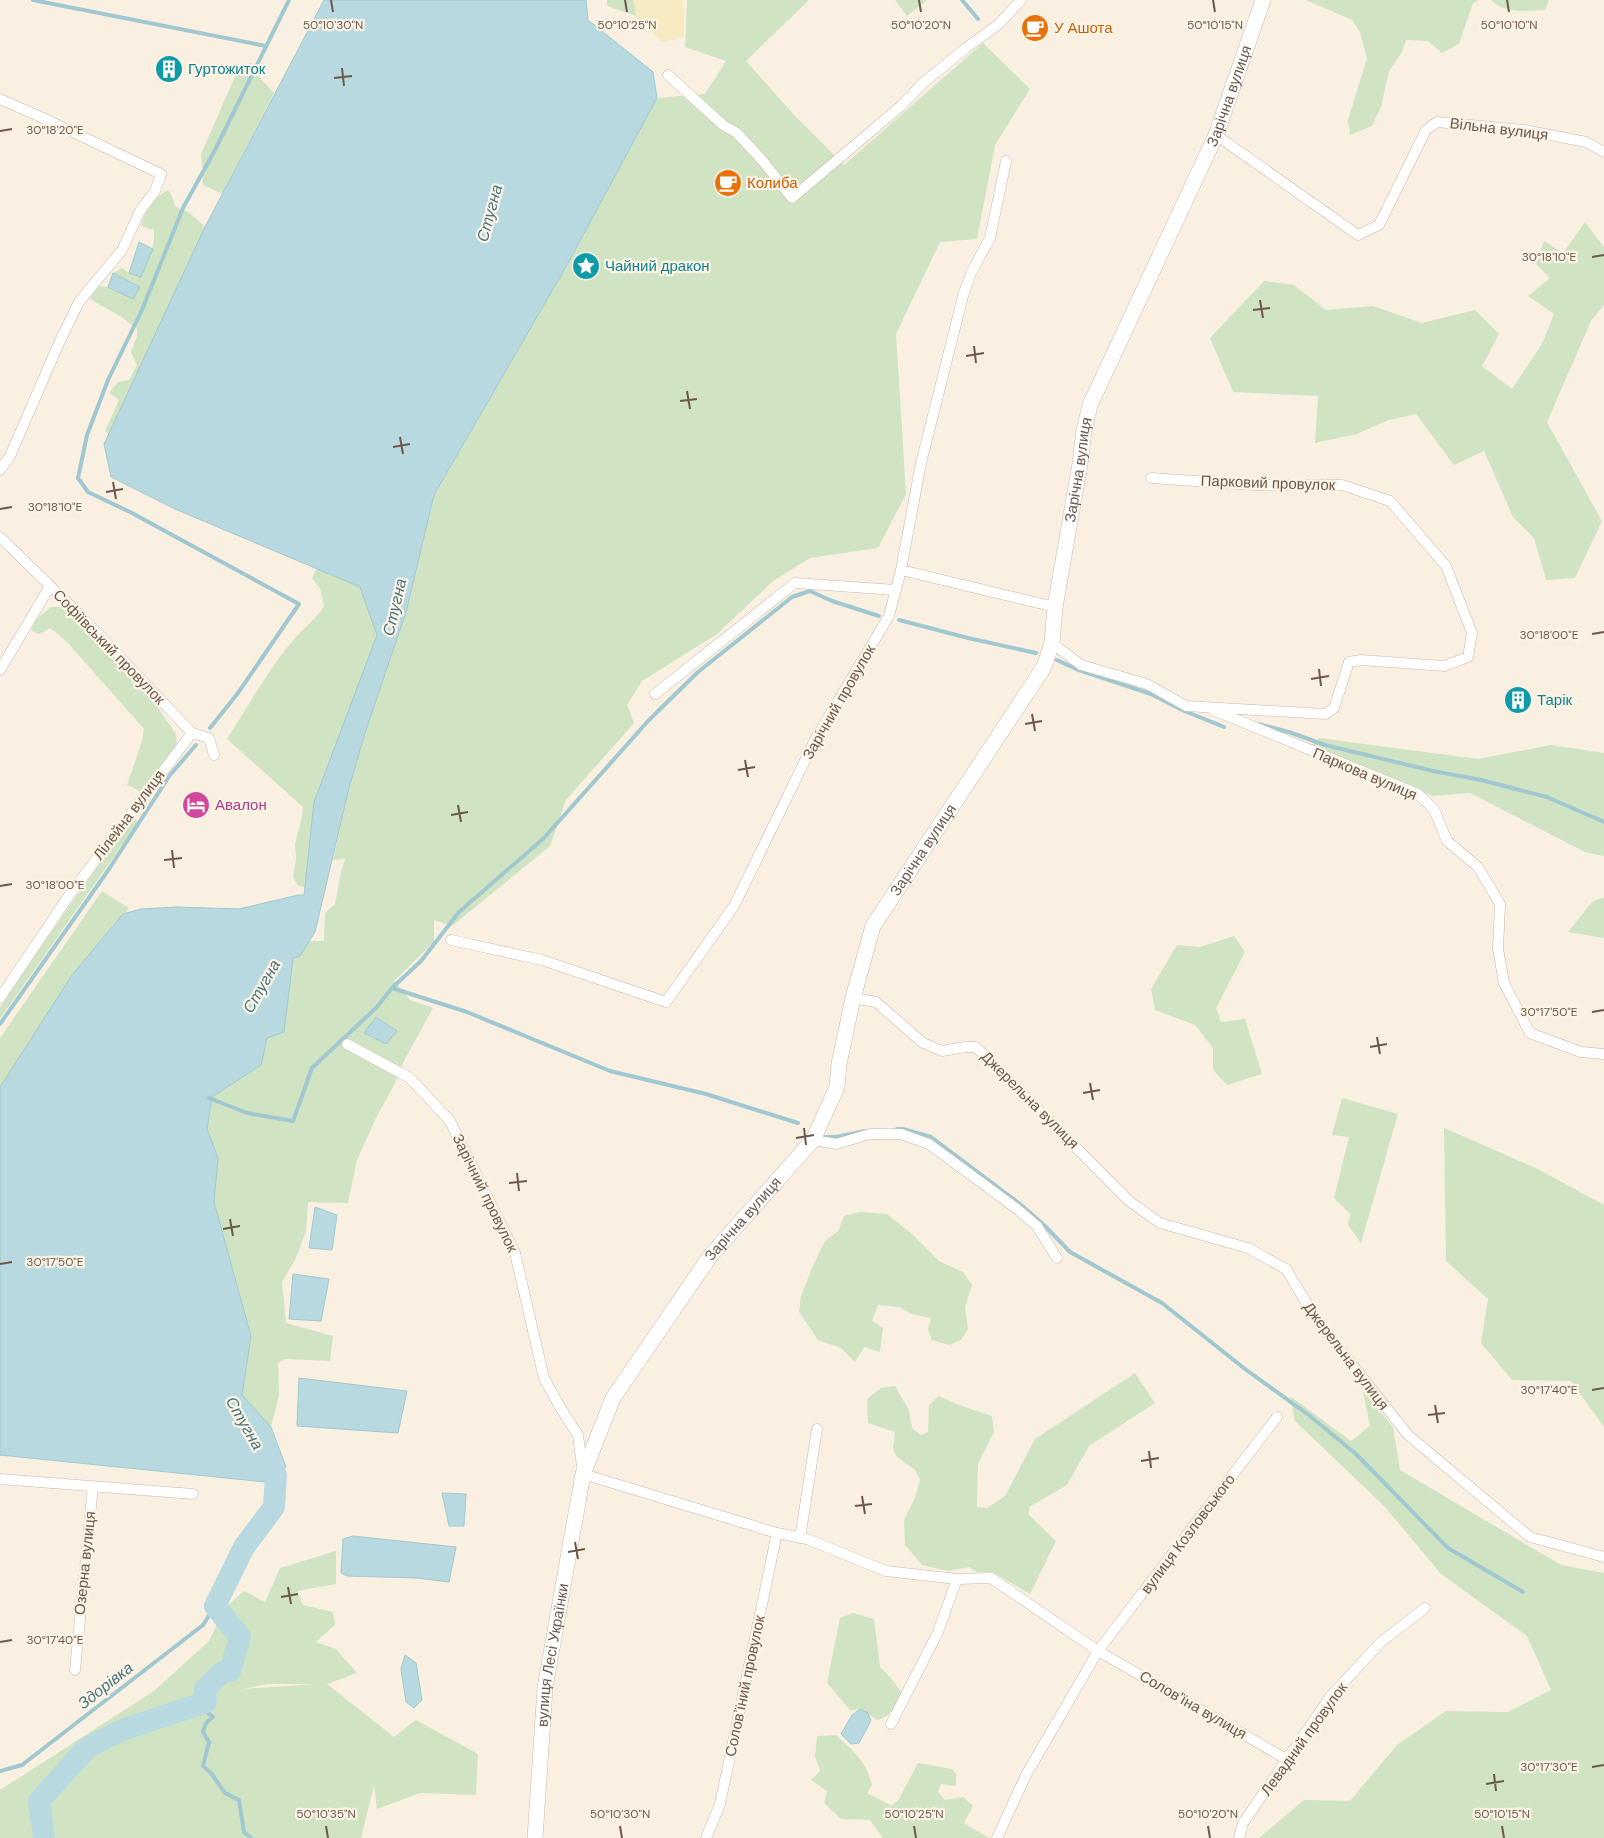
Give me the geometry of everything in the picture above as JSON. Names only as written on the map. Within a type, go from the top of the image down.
[{"type":"street","points":[[668,75],[723,125],[737,133],[762,160],[792,198],[901,106],[923,83],[999,24],[1021,0]]},
{"type":"street","name":"Зарічна вулиця","points":[[583,1474],[613,1398],[711,1255],[813,1140],[837,1087],[839,1064],[853,998],[873,926],[1044,667],[1052,643],[1055,607],[1080,464],[1084,430],[1090,405],[1216,135],[1263,0]]},
{"type":"street","points":[[0,99],[41,116],[161,174],[155,191],[140,212],[122,250],[79,302],[10,456],[0,470]]},
{"type":"street","name":"Вільна вулиця","points":[[1216,135],[1358,235],[1379,225],[1426,130],[1437,122],[1533,131],[1586,142],[1604,152]]},
{"type":"street","name":"Зарічний провулок","points":[[451,940],[542,960],[666,1002],[734,906],[817,736],[890,616],[901,570],[921,463],[963,296],[971,274],[990,238],[1006,161]]},
{"type":"street","name":"Парковий провулок","points":[[1052,643],[1081,665],[1147,684],[1186,706],[1326,714],[1334,708],[1349,662],[1361,660],[1444,666],[1468,657],[1472,633],[1446,566],[1390,501],[1342,485],[1254,485],[1152,478]]},
{"type":"street","name":"Софіївський провулок","points":[[0,537],[86,621],[192,733],[209,738],[214,755]]},
{"type":"street","points":[[901,570],[1055,607]]},
{"type":"street","points":[[655,694],[795,583],[896,590]]},
{"type":"street","points":[[0,670],[50,586]]},
{"type":"street","name":"Паркова вулиця","points":[[1208,708],[1418,794],[1434,809],[1447,841],[1478,867],[1500,904],[1498,949],[1504,983],[1530,1033],[1581,1052],[1604,1054]]},
{"type":"street","name":"Лілейна вулиця","points":[[0,998],[70,894],[192,733]]},
{"type":"street","name":"Джерельна вулиця","points":[[853,998],[876,1002],[923,1043],[942,1051],[976,1047],[1129,1201],[1160,1222],[1248,1248],[1286,1269],[1316,1319],[1408,1435],[1530,1537],[1604,1557]]},
{"type":"street","name":"Зарічний провулок","points":[[347,1044],[410,1078],[450,1121],[515,1253],[544,1378],[578,1435],[583,1474]]},
{"type":"street","points":[[813,1140],[836,1144],[870,1134],[901,1134],[929,1144],[1037,1226],[1057,1258]]},
{"type":"street","name":"вулиця Козловського","points":[[1098,1651],[1277,1417]]},
{"type":"street","points":[[800,1538],[816,1429]]},
{"type":"street","points":[[583,1474],[777,1533]]},
{"type":"street","name":"вулиця Лесі Українки","points":[[535,1838],[545,1688],[583,1474]]},
{"type":"street","points":[[0,1479],[192,1494]]},
{"type":"street","name":"Озерна вулиця","points":[[75,1670],[93,1486]]},
{"type":"street","name":"Соловʼїна вулиця","points":[[777,1533],[800,1538],[886,1571],[958,1579],[991,1578],[1098,1651],[1288,1760]]},
{"type":"street","name":"Соловʼїний провулок","points":[[706,1838],[720,1804],[777,1533]]},
{"type":"street","points":[[891,1724],[938,1632],[958,1579]]},
{"type":"street","name":"Левадний провулок","points":[[1239,1838],[1243,1823],[1330,1697],[1381,1642],[1425,1608]]},
{"type":"street","points":[[997,1838],[1026,1774],[1098,1651]]},
{"type":"green space","points":[[607,0],[634,0],[636,16],[607,6]]},
{"type":"green space","points":[[687,0],[809,0],[746,61],[795,116],[844,165],[983,43],[1030,89],[995,145],[977,239],[940,242],[896,334],[906,494],[878,548],[810,558],[773,581],[717,634],[642,681],[627,705],[634,723],[566,800],[550,846],[452,926],[434,920],[434,942],[394,981],[410,1000],[433,1008],[404,1061],[357,1160],[348,1203],[308,1202],[306,1232],[295,1260],[282,1282],[286,1323],[333,1336],[330,1361],[285,1359],[278,1363],[279,1395],[271,1427],[242,1395],[251,1336],[214,1202],[218,1158],[207,1129],[212,1097],[261,1065],[267,1038],[284,1032],[293,958],[300,956],[309,941],[324,941],[325,913],[335,904],[345,859],[333,860],[349,788],[365,733],[406,612],[434,496],[567,265],[657,98],[705,94],[726,61],[685,47]]},
{"type":"green space","points":[[895,0],[927,0],[907,16]]},
{"type":"green space","points":[[1306,0],[1479,0],[1473,3],[1459,44],[1442,53],[1428,41],[1406,40],[1402,52],[1389,71],[1381,107],[1372,126],[1350,135],[1348,120],[1367,58],[1360,32],[1352,20]]},
{"type":"green space","points":[[1491,0],[1549,0],[1545,10],[1523,11],[1502,8]]},
{"type":"green space","points":[[251,62],[261,79],[274,93],[222,194],[203,185],[201,154],[237,72]]},
{"type":"green space","points":[[168,190],[175,206],[190,213],[205,227],[185,305],[117,442],[105,431],[119,400],[109,393],[118,382],[129,380],[137,365],[131,352],[137,336],[137,329],[123,318],[90,299],[97,286],[108,287],[133,299],[139,287],[113,273],[122,268],[129,273],[141,277],[150,254],[154,230],[141,226],[154,200]]},
{"type":"green space","points":[[1585,222],[1604,247],[1604,305],[1591,321],[1547,422],[1602,521],[1575,578],[1546,580],[1534,538],[1513,517],[1484,451],[1454,465],[1416,414],[1389,420],[1357,434],[1315,443],[1318,396],[1233,392],[1210,338],[1264,281],[1294,285],[1326,310],[1373,306],[1422,323],[1475,310],[1499,334],[1482,366],[1512,389],[1542,344],[1554,314],[1528,296],[1550,278],[1536,264],[1544,241],[1563,253]]},
{"type":"green space","points":[[317,568],[360,587],[377,635],[311,876],[305,887],[298,886],[293,877],[296,858],[295,844],[303,807],[227,739],[276,662],[324,606],[320,589],[312,578]]},
{"type":"green space","points":[[51,607],[61,607],[154,702],[176,734],[177,745],[140,791],[127,785],[144,729],[67,642],[50,628],[40,634],[31,631],[35,620]]},
{"type":"green space","points":[[1319,738],[1478,759],[1551,745],[1604,753],[1604,856],[1585,852],[1470,793],[1433,796],[1310,747]]},
{"type":"green space","points":[[133,817],[138,822],[0,1019],[0,1007]]},
{"type":"green space","points":[[102,891],[129,908],[0,1087],[0,1038]]},
{"type":"green space","points":[[1604,897],[1604,938],[1568,932],[1592,902]]},
{"type":"green space","points":[[1234,936],[1245,952],[1216,1008],[1221,1022],[1245,1019],[1262,1074],[1227,1085],[1213,1070],[1213,1048],[1195,1025],[1155,1010],[1151,989],[1177,945],[1200,947]]},
{"type":"green space","points":[[1342,1098],[1398,1114],[1361,1243],[1348,1225],[1350,1214],[1334,1198],[1349,1137],[1332,1135]]},
{"type":"green space","points":[[1444,1128],[1538,1169],[1604,1205],[1604,1427],[1571,1381],[1512,1380],[1481,1343],[1488,1299],[1446,1261]]},
{"type":"green space","points":[[860,1212],[887,1214],[912,1234],[939,1261],[963,1272],[972,1285],[965,1307],[968,1329],[961,1340],[949,1345],[932,1340],[928,1329],[931,1318],[911,1314],[899,1307],[878,1305],[872,1321],[883,1328],[880,1352],[864,1347],[855,1362],[841,1348],[818,1340],[799,1312],[801,1296],[825,1241],[838,1231],[844,1216]]},
{"type":"green space","points":[[1135,1373],[1155,1403],[1089,1446],[1067,1485],[1029,1507],[1029,1515],[1056,1541],[1030,1594],[992,1572],[976,1572],[969,1567],[948,1571],[922,1565],[905,1545],[904,1520],[915,1497],[920,1480],[915,1470],[897,1457],[893,1449],[895,1432],[868,1423],[867,1399],[881,1388],[895,1386],[909,1410],[912,1428],[921,1435],[928,1432],[929,1405],[939,1396],[992,1416],[994,1432],[978,1464],[977,1507],[987,1508],[1005,1496],[1035,1439]]},
{"type":"green space","points":[[1363,1391],[1393,1427],[1400,1470],[1561,1565],[1604,1573],[1604,1838],[1259,1838],[1304,1800],[1350,1801],[1397,1745],[1446,1711],[1508,1712],[1551,1690],[1527,1636],[1441,1574],[1385,1507],[1295,1421],[1290,1396],[1351,1441],[1370,1426]]},
{"type":"green space","points":[[336,1551],[336,1584],[297,1591],[303,1605],[333,1612],[335,1625],[316,1642],[336,1649],[357,1673],[327,1684],[394,1737],[416,1720],[478,1754],[476,1795],[420,1793],[377,1809],[374,1785],[361,1838],[0,1838],[0,1790],[154,1691],[209,1641],[225,1608],[244,1591],[265,1602],[280,1568]],"holes":[[[268,1684],[315,1684],[243,1689]]]},
{"type":"green space","points":[[853,1613],[874,1619],[880,1667],[904,1696],[887,1716],[878,1720],[860,1709],[850,1710],[827,1683],[840,1618]]},
{"type":"green space","points":[[836,1735],[863,1763],[872,1785],[867,1793],[892,1806],[899,1799],[918,1763],[952,1769],[956,1774],[956,1786],[941,1784],[938,1792],[945,1800],[963,1797],[973,1806],[964,1823],[989,1838],[883,1838],[870,1820],[841,1819],[824,1803],[827,1791],[811,1780],[820,1771],[815,1756],[817,1736]]},
{"type":"sand","points":[[634,0],[683,0],[684,37],[662,42],[636,16]]},
{"type":"water","points":[[324,0],[586,0],[588,20],[653,72],[657,98],[567,265],[434,495],[406,612],[365,733],[349,788],[315,932],[300,956],[293,958],[284,1032],[267,1038],[261,1065],[212,1097],[207,1129],[218,1158],[214,1202],[251,1336],[242,1395],[271,1427],[286,1467],[265,1482],[0,1455],[0,1087],[72,975],[123,914],[141,909],[177,907],[239,909],[304,895],[314,802],[377,635],[360,587],[175,509],[111,477],[104,444],[205,227]]},
{"type":"water","points":[[139,242],[153,249],[141,277],[129,273]]},
{"type":"water","points":[[113,273],[140,287],[133,299],[108,287]]},
{"type":"water","points":[[376,1017],[397,1031],[386,1044],[364,1033]]},
{"type":"water","points":[[315,1207],[337,1215],[332,1250],[309,1248]]},
{"type":"water","points":[[293,1274],[329,1279],[321,1321],[289,1319]]},
{"type":"water","points":[[299,1378],[407,1391],[398,1433],[297,1426]]},
{"type":"water","points":[[442,1493],[466,1494],[464,1526],[449,1526]]},
{"type":"water","points":[[353,1536],[456,1547],[449,1582],[417,1578],[347,1576],[341,1573],[343,1539]]},
{"type":"water","points":[[405,1655],[416,1663],[422,1700],[414,1708],[406,1702],[401,1669]]},
{"type":"water","points":[[860,1709],[868,1713],[871,1721],[859,1743],[851,1744],[841,1734],[852,1715]]},
{"type":"waterway","points":[[33,0],[266,46]]},
{"type":"waterway","points":[[210,728],[238,693],[299,604],[130,512],[88,492],[78,478],[87,435],[108,380],[142,310],[183,208],[215,150],[289,0]]},
{"type":"waterway","points":[[962,0],[978,19]]},
{"type":"waterway","points":[[392,988],[421,961],[459,912],[543,839],[649,720],[698,672],[792,597],[810,591],[832,601],[879,616]]},
{"type":"waterway","points":[[899,620],[1036,653]]},
{"type":"waterway","points":[[1057,660],[1076,669],[1151,694],[1182,710],[1224,727]]},
{"type":"waterway","points":[[1258,724],[1289,732],[1325,745],[1547,797],[1604,822]]},
{"type":"waterway","points":[[0,1024],[107,872],[170,775],[196,745]]},
{"type":"waterway","points":[[209,1098],[247,1113],[293,1121],[312,1068],[376,1008],[392,988],[467,1012],[610,1071],[706,1094],[798,1123]]},
{"type":"waterway","points":[[897,1129],[931,1137],[1020,1204],[1070,1252],[1162,1303],[1245,1369],[1310,1416],[1356,1454],[1448,1548],[1523,1592]]},
{"type":"waterway","points":[[825,1137],[836,1137],[865,1131]]},
{"type":"waterway","name":"Стугна","points":[[44,1838],[39,1801],[87,1748],[122,1730],[206,1702],[205,1689],[221,1673],[230,1671],[240,1637],[215,1606],[244,1547],[274,1507],[276,1475],[259,1448]]},
{"type":"waterway","name":"Здорівка","points":[[0,1771],[22,1765],[203,1625],[215,1606]]},
{"type":"waterway","points":[[206,1702],[212,1705],[207,1712],[213,1717],[206,1723],[203,1732],[209,1742],[203,1766],[211,1773],[225,1793],[239,1800],[244,1832],[251,1838]]},
{"type":"place","name":"У Ашота","points":[[1035,28]]},
{"type":"place","name":"Гуртожиток","points":[[169,69]]},
{"type":"place","name":"Колиба","points":[[728,183]]},
{"type":"place","name":"Чайний дракон","points":[[586,266]]},
{"type":"place","name":"Тарік","points":[[1518,700]]},
{"type":"place","name":"Авалон","points":[[196,805]]}]
